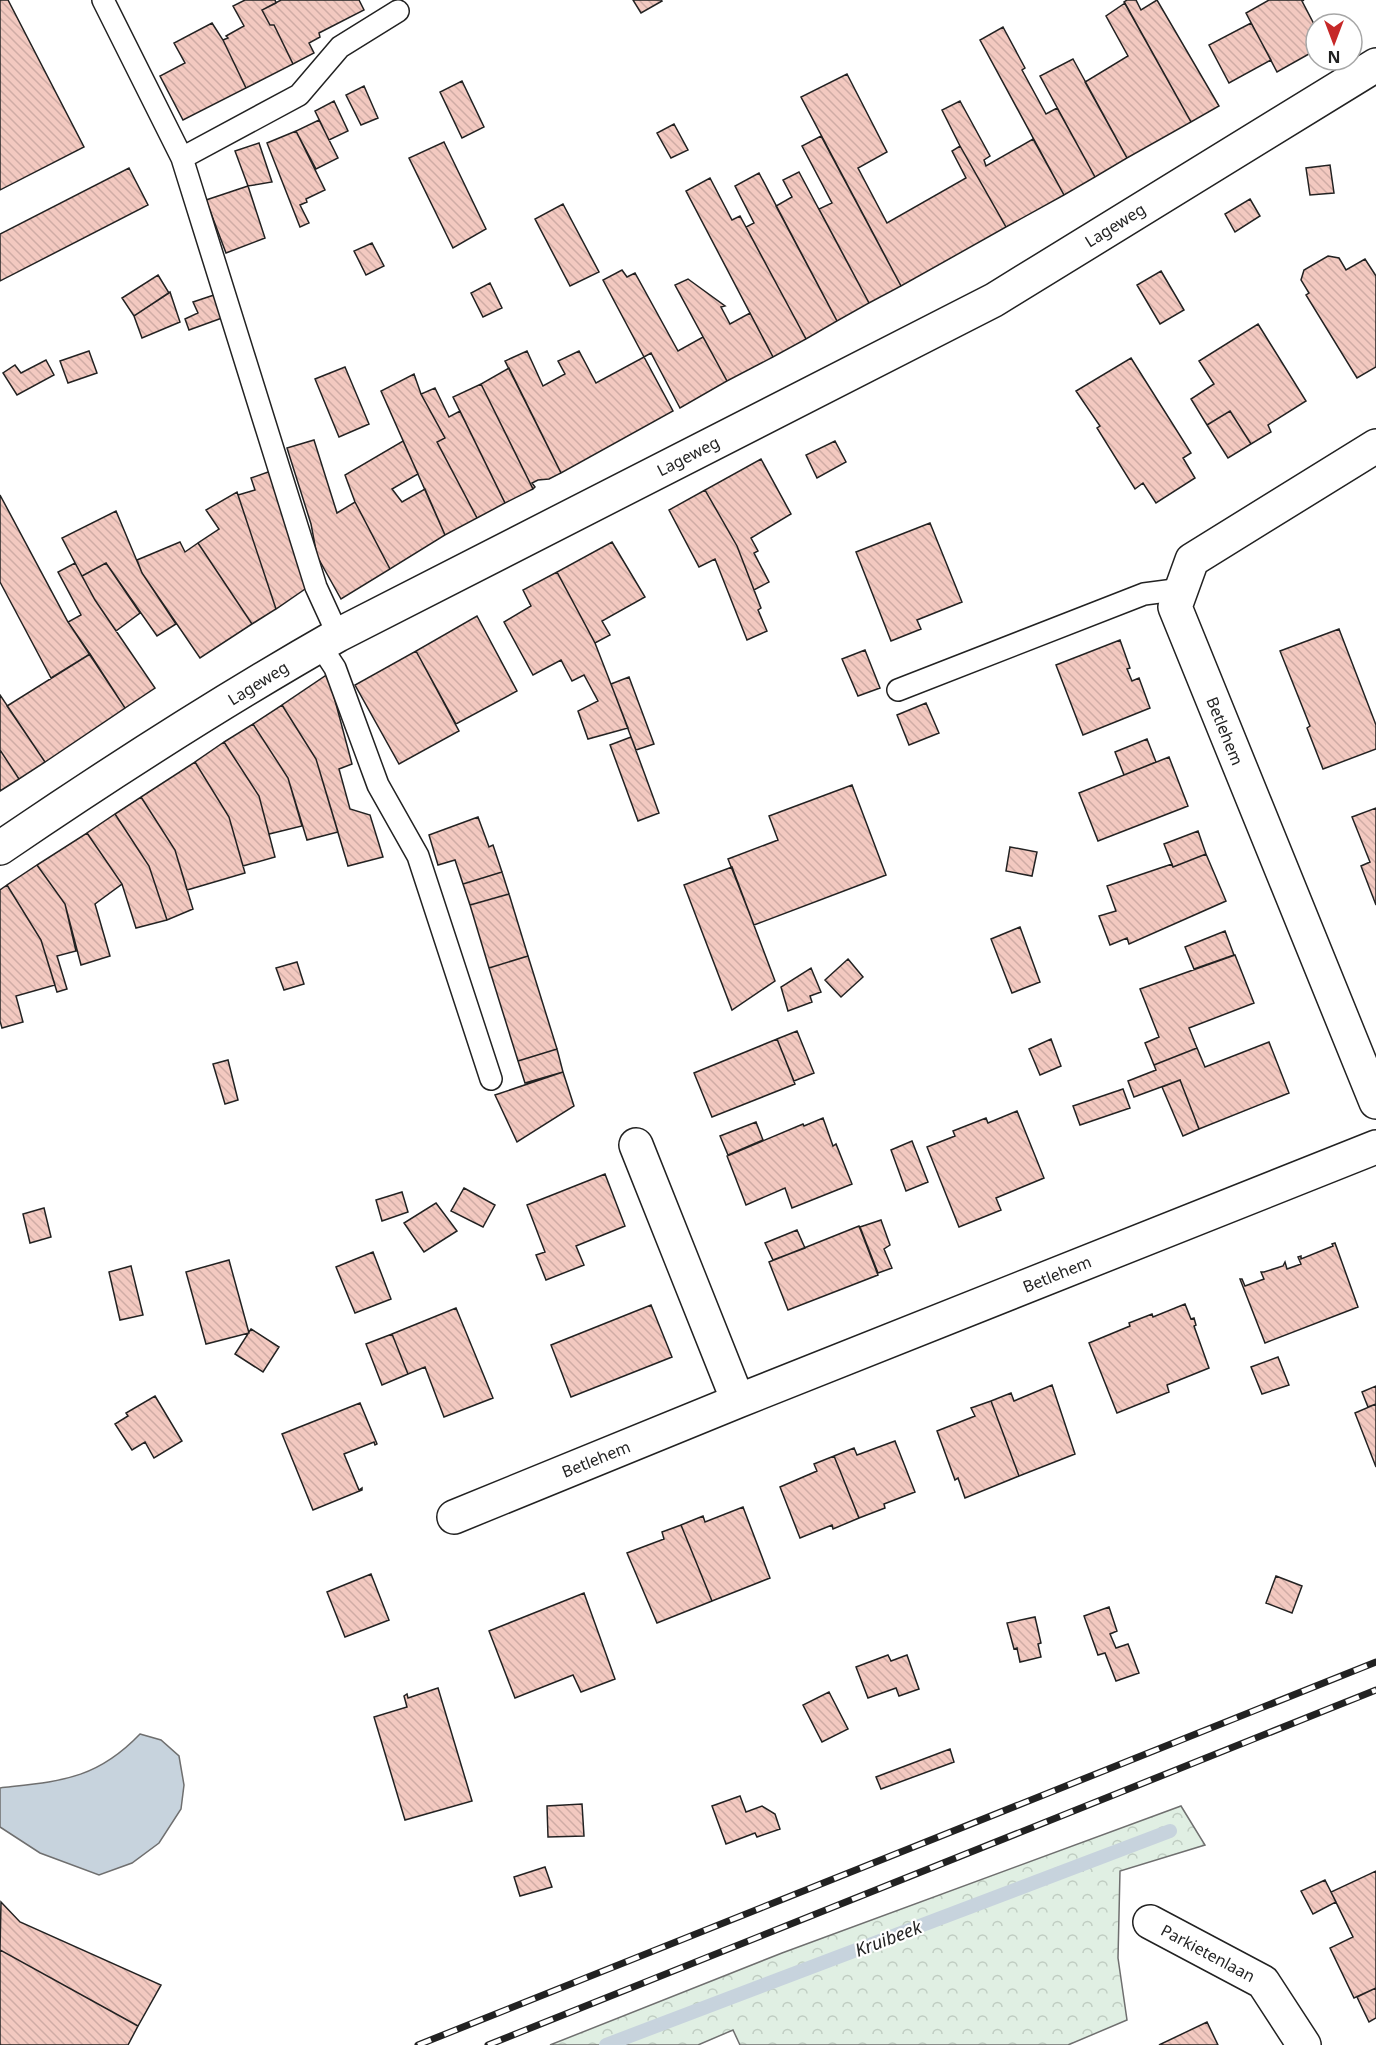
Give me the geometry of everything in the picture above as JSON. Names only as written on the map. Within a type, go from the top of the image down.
[{"type":"street","name":"Lageweg","points":[[0,848],[76,796],[329,640],[994,300],[1376,65]]},
{"type":"street","name":"Betlehem","points":[[1376,446],[1192,560],[1175,607],[1376,1102]]},
{"type":"street","points":[[636,1145],[738,1401]]},
{"type":"street","name":"Betlehem","points":[[454,1517],[738,1401],[1376,1147]]},
{"type":"street","name":"Parkietenlaan","points":[[1150,1922],[1263,1982],[1304,2045]]},
{"type":"lane","points":[[103,0],[182,158],[316,587],[335,668],[378,785],[418,856],[491,1079]]},
{"type":"lane","points":[[182,158],[299,95],[340,46],[398,11]]},
{"type":"lane","points":[[898,690],[1144,594],[1182,589]]},
{"type":"green space","points":[[1181,1806],[1205,1845],[1120,1871],[1118,1958],[1127,2020],[1068,2045],[740,2045],[733,2030],[698,2045],[550,2045],[782,1953]]},
{"type":"shaded area","points":[[140,1734],[161,1740],[179,1756],[184,1785],[181,1809],[159,1843],[132,1863],[99,1875],[40,1853],[0,1827],[0,1788],[76,1776],[108,1761]]},
{"type":"building","points":[[0,0],[8,0],[84,147],[0,190]]},
{"type":"building","points":[[245,0],[275,0],[276,3],[262,10],[270,25],[274,25],[293,64],[246,88],[223,40],[244,26],[233,6]]},
{"type":"building","points":[[281,0],[359,0],[364,10],[319,33],[320,37],[309,43],[314,53],[293,64],[274,25],[270,25],[262,10]]},
{"type":"building","points":[[633,0],[661,0],[662,1],[641,13]]},
{"type":"building","points":[[1136,0],[1141,10],[1157,0],[1219,106],[1191,122],[1124,2]]},
{"type":"building","points":[[1269,0],[1304,0],[1302,1],[1308,12],[1304,12],[1304,57],[1277,72],[1246,13]]},
{"type":"building","points":[[1125,3],[1191,122],[1127,158],[1085,82],[1128,56],[1106,16]]},
{"type":"building","points":[[212,23],[223,40],[246,88],[183,120],[160,76],[185,63],[174,43]]},
{"type":"building","points":[[1251,23],[1271,60],[1229,83],[1209,45]]},
{"type":"building","points":[[1003,27],[1025,68],[1022,70],[1046,114],[1057,108],[1095,177],[1064,195],[980,40]]},
{"type":"building","points":[[1073,59],[1127,158],[1095,177],[1040,76]]},
{"type":"building","points":[[847,74],[887,152],[858,168],[887,223],[966,178],[952,151],[960,146],[1006,227],[901,286],[801,97]]},
{"type":"building","points":[[462,81],[484,127],[462,138],[440,92]]},
{"type":"building","points":[[364,86],[378,118],[361,125],[346,95]]},
{"type":"building","points":[[334,101],[348,131],[329,140],[315,111]]},
{"type":"building","points":[[960,101],[990,156],[984,160],[986,166],[1033,139],[1064,195],[1006,227],[942,110]]},
{"type":"building","points":[[319,120],[338,158],[316,169],[296,131]]},
{"type":"building","points":[[674,124],[688,150],[671,158],[657,133]]},
{"type":"building","points":[[296,131],[325,190],[306,199],[307,202],[300,205],[309,223],[300,227],[267,143]]},
{"type":"building","points":[[821,136],[901,286],[869,303],[819,209],[832,203],[802,146]]},
{"type":"building","points":[[444,142],[486,229],[453,248],[409,158]]},
{"type":"building","points":[[259,143],[272,182],[248,186],[235,151]]},
{"type":"building","points":[[1330,165],[1334,193],[1310,195],[1306,168]]},
{"type":"building","points":[[129,168],[148,205],[0,281],[0,234]]},
{"type":"building","points":[[799,172],[869,303],[837,321],[776,206],[792,197],[783,180]]},
{"type":"building","points":[[759,173],[837,321],[806,339],[746,227],[754,223],[735,186]]},
{"type":"building","points":[[710,178],[732,220],[740,216],[806,339],[773,357],[686,191]]},
{"type":"building","points":[[248,186],[265,238],[226,253],[206,200]]},
{"type":"building","points":[[1250,199],[1260,216],[1235,232],[1225,214]]},
{"type":"building","points":[[563,204],[599,272],[570,286],[535,219]]},
{"type":"building","points":[[372,243],[384,266],[366,275],[354,251]]},
{"type":"building","points":[[1328,256],[1339,258],[1346,270],[1365,259],[1376,276],[1376,367],[1357,378],[1306,295],[1309,293],[1301,280],[1304,270]]},
{"type":"building","points":[[622,270],[627,277],[635,273],[678,351],[703,337],[727,381],[680,408],[651,353],[644,357],[603,280]]},
{"type":"building","points":[[1161,271],[1184,310],[1160,324],[1137,285]]},
{"type":"building","points":[[158,275],[169,293],[134,316],[122,298]]},
{"type":"building","points":[[688,279],[725,306],[721,307],[730,324],[750,313],[773,357],[727,381],[675,285]]},
{"type":"building","points":[[490,283],[502,308],[483,317],[471,293]]},
{"type":"building","points":[[170,292],[180,322],[142,338],[134,316]]},
{"type":"building","points":[[214,295],[222,318],[189,330],[185,319],[198,313],[193,302]]},
{"type":"building","points":[[1258,324],[1306,401],[1268,425],[1271,432],[1251,444],[1230,411],[1207,425],[1191,399],[1214,384],[1199,361]]},
{"type":"building","points":[[89,351],[97,373],[68,383],[60,361]]},
{"type":"building","points":[[527,351],[543,386],[565,374],[558,361],[579,351],[596,383],[644,357],[673,411],[561,473],[505,361]]},
{"type":"building","points":[[1131,358],[1191,453],[1183,458],[1195,478],[1156,503],[1143,483],[1135,489],[1097,428],[1100,426],[1076,391]]},
{"type":"building","points":[[46,360],[54,375],[17,395],[3,373],[15,365],[21,373]]},
{"type":"building","points":[[345,367],[369,424],[339,437],[315,379]]},
{"type":"building","points":[[509,368],[561,473],[532,483],[535,487],[533,489],[481,384]]},
{"type":"building","points":[[414,374],[421,394],[445,438],[437,442],[477,518],[445,535],[381,391]]},
{"type":"building","points":[[481,384],[533,489],[505,503],[453,397]]},
{"type":"building","points":[[435,388],[449,417],[460,411],[505,503],[477,518],[437,442],[445,438],[421,394]]},
{"type":"building","points":[[1230,411],[1251,444],[1228,458],[1207,425]]},
{"type":"building","points":[[314,440],[337,513],[355,502],[390,569],[341,599],[317,556],[311,524],[287,448]]},
{"type":"building","points":[[403,441],[418,474],[392,489],[402,502],[425,489],[445,535],[390,569],[355,502],[345,475]]},
{"type":"building","points":[[835,441],[846,462],[817,478],[806,455]]},
{"type":"building","points":[[761,459],[791,514],[751,538],[758,551],[754,553],[769,582],[754,590],[737,546],[705,490]]},
{"type":"building","points":[[271,471],[308,587],[276,609],[238,495],[255,490],[251,478]]},
{"type":"building","points":[[705,490],[737,546],[761,608],[758,610],[767,631],[747,640],[715,559],[699,567],[669,510]]},
{"type":"building","points":[[237,492],[276,609],[252,624],[198,543],[219,529],[206,510]]},
{"type":"building","points":[[0,495],[68,622],[90,654],[51,678],[0,582]]},
{"type":"building","points":[[116,511],[142,573],[176,624],[157,636],[106,563],[82,576],[62,538]]},
{"type":"building","points":[[930,523],[962,602],[917,620],[921,629],[891,641],[856,552]]},
{"type":"building","points":[[180,542],[185,552],[198,543],[252,624],[200,658],[142,573],[137,560]]},
{"type":"building","points":[[612,542],[645,597],[602,621],[610,635],[595,643],[557,572]]},
{"type":"building","points":[[75,563],[95,600],[155,688],[125,708],[68,622],[81,615],[58,572]]},
{"type":"building","points":[[106,563],[140,613],[116,631],[82,576]]},
{"type":"building","points":[[557,572],[595,643],[628,728],[588,739],[578,711],[598,701],[584,675],[572,681],[561,660],[533,675],[504,622],[531,606],[523,590]]},
{"type":"building","points":[[477,616],[517,691],[456,724],[416,651]]},
{"type":"building","points":[[1339,629],[1376,725],[1376,749],[1323,769],[1307,728],[1310,726],[1280,651]]},
{"type":"building","points":[[1120,640],[1132,681],[1139,678],[1150,708],[1083,735],[1056,665]]},
{"type":"building","points":[[865,650],[880,688],[858,696],[842,659]]},
{"type":"building","points":[[416,651],[459,731],[399,764],[355,685]]},
{"type":"building","points":[[90,654],[125,708],[45,762],[7,706]]},
{"type":"building","points":[[328,674],[352,764],[339,769],[350,809],[370,815],[383,857],[348,866],[316,759],[282,705]]},
{"type":"building","points":[[629,677],[654,744],[636,750],[611,684]]},
{"type":"building","points":[[0,695],[45,762],[19,779],[0,750]]},
{"type":"building","points":[[926,703],[939,733],[909,745],[897,715]]},
{"type":"building","points":[[282,705],[316,759],[338,832],[307,840],[288,778],[253,724]]},
{"type":"building","points":[[253,724],[288,778],[302,826],[269,834],[259,796],[224,742]]},
{"type":"building","points":[[631,737],[659,813],[638,821],[610,745]]},
{"type":"building","points":[[1147,739],[1156,762],[1124,775],[1115,752]]},
{"type":"building","points":[[224,742],[259,796],[275,857],[243,866],[229,817],[195,762]]},
{"type":"building","points":[[0,750],[19,779],[0,791]]},
{"type":"building","points":[[1169,757],[1188,806],[1098,841],[1079,793]]},
{"type":"building","points":[[195,762],[229,817],[245,873],[187,890],[175,850],[141,797]]},
{"type":"building","points":[[852,785],[886,875],[754,925],[728,859],[778,840],[769,816]]},
{"type":"building","points":[[141,797],[175,850],[193,909],[167,920],[149,866],[115,814]]},
{"type":"building","points":[[1376,808],[1376,905],[1361,866],[1370,862],[1352,817]]},
{"type":"building","points":[[115,814],[149,866],[167,920],[136,928],[122,884],[87,833]]},
{"type":"building","points":[[478,817],[489,847],[493,845],[502,872],[463,884],[455,860],[438,865],[429,835]]},
{"type":"building","points":[[1198,831],[1206,854],[1173,867],[1164,844]]},
{"type":"building","points":[[87,833],[122,884],[95,904],[110,956],[81,965],[65,904],[37,865]]},
{"type":"building","points":[[1010,847],[1037,852],[1032,876],[1006,871]]},
{"type":"building","points":[[1206,854],[1226,901],[1129,944],[1127,938],[1110,945],[1099,916],[1116,911],[1107,886],[1172,864],[1173,867]]},
{"type":"building","points":[[37,865],[65,904],[76,951],[57,956],[67,989],[57,992],[41,940],[7,885]]},
{"type":"building","points":[[732,867],[775,981],[732,1010],[684,885]]},
{"type":"building","points":[[502,872],[509,894],[470,905],[463,884]]},
{"type":"building","points":[[7,885],[41,940],[55,985],[16,996],[23,1022],[2,1028],[0,1021],[0,890]]},
{"type":"building","points":[[509,894],[528,956],[489,968],[470,905]]},
{"type":"building","points":[[1020,927],[1040,982],[1012,993],[991,939]]},
{"type":"building","points":[[1225,931],[1234,955],[1194,969],[1185,947]]},
{"type":"building","points":[[1235,955],[1254,1003],[1189,1028],[1197,1048],[1154,1065],[1145,1043],[1159,1037],[1140,989]]},
{"type":"building","points":[[528,956],[557,1049],[518,1061],[489,968]]},
{"type":"building","points":[[848,959],[863,977],[841,997],[825,980]]},
{"type":"building","points":[[297,962],[304,984],[284,990],[276,968]]},
{"type":"building","points":[[811,968],[821,992],[810,996],[812,1002],[788,1011],[781,987]]},
{"type":"building","points":[[797,1031],[814,1073],[794,1081],[777,1039]]},
{"type":"building","points":[[777,1039],[795,1084],[712,1117],[694,1073]]},
{"type":"building","points":[[1051,1039],[1061,1066],[1040,1075],[1029,1049]]},
{"type":"building","points":[[1269,1042],[1289,1093],[1199,1129],[1180,1080],[1134,1097],[1128,1081],[1156,1070],[1154,1065],[1197,1048],[1205,1067]]},
{"type":"building","points":[[557,1049],[563,1072],[525,1083],[518,1061]]},
{"type":"building","points":[[228,1060],[238,1100],[225,1104],[213,1064]]},
{"type":"building","points":[[563,1072],[574,1106],[517,1142],[495,1095]]},
{"type":"building","points":[[1180,1080],[1199,1129],[1183,1136],[1162,1087]]},
{"type":"building","points":[[1123,1089],[1130,1108],[1080,1125],[1073,1106]]},
{"type":"building","points":[[1017,1111],[1044,1178],[996,1198],[1001,1210],[959,1227],[927,1147],[955,1136],[953,1131],[986,1118],[988,1123]]},
{"type":"building","points":[[823,1118],[833,1146],[836,1144],[852,1184],[792,1208],[785,1188],[746,1205],[727,1156]]},
{"type":"building","points":[[756,1122],[763,1140],[728,1155],[720,1136]]},
{"type":"building","points":[[912,1141],[928,1182],[906,1191],[891,1150]]},
{"type":"building","points":[[605,1174],[625,1226],[576,1246],[584,1265],[546,1280],[536,1255],[545,1252],[527,1205]]},
{"type":"building","points":[[464,1188],[495,1205],[483,1227],[451,1211]]},
{"type":"building","points":[[402,1192],[408,1212],[382,1221],[376,1200]]},
{"type":"building","points":[[436,1203],[457,1231],[424,1252],[404,1223]]},
{"type":"building","points":[[44,1208],[51,1237],[30,1243],[23,1214]]},
{"type":"building","points":[[881,1220],[890,1245],[884,1249],[892,1268],[878,1273],[860,1227]]},
{"type":"building","points":[[859,1226],[878,1275],[788,1310],[769,1262]]},
{"type":"building","points":[[797,1230],[805,1248],[773,1260],[765,1243]]},
{"type":"building","points":[[1335,1243],[1358,1307],[1265,1343],[1240,1279],[1245,1286],[1264,1279],[1261,1272],[1283,1266],[1285,1262],[1287,1269],[1301,1264],[1298,1257],[1301,1256],[1301,1259],[1333,1246],[1332,1244]]},
{"type":"building","points":[[373,1252],[391,1299],[355,1313],[336,1267]]},
{"type":"building","points":[[229,1260],[249,1333],[206,1344],[186,1272]]},
{"type":"building","points":[[131,1266],[143,1315],[120,1320],[109,1272]]},
{"type":"building","points":[[1185,1304],[1191,1319],[1194,1318],[1196,1325],[1194,1326],[1209,1368],[1167,1385],[1169,1392],[1117,1413],[1089,1343],[1130,1326],[1129,1323],[1152,1314],[1153,1317]]},
{"type":"building","points":[[651,1305],[672,1357],[571,1397],[551,1345]]},
{"type":"building","points":[[456,1308],[493,1398],[444,1417],[425,1367],[408,1374],[392,1334]]},
{"type":"building","points":[[251,1329],[279,1347],[263,1372],[235,1354]]},
{"type":"building","points":[[392,1334],[408,1374],[382,1385],[366,1344]]},
{"type":"building","points":[[1278,1357],[1289,1385],[1262,1394],[1251,1367]]},
{"type":"building","points":[[1052,1385],[1075,1454],[1019,1476],[991,1401],[1011,1393],[1014,1401]]},
{"type":"building","points":[[1376,1386],[1376,1404],[1368,1407],[1362,1392]]},
{"type":"building","points":[[155,1396],[182,1441],[154,1458],[145,1442],[132,1450],[115,1424],[128,1416],[126,1413]]},
{"type":"building","points":[[991,1401],[1019,1476],[965,1498],[958,1478],[955,1480],[937,1431],[975,1416],[971,1408]]},
{"type":"building","points":[[360,1403],[377,1444],[375,1445],[374,1442],[344,1454],[359,1490],[362,1488],[362,1490],[313,1510],[282,1434]]},
{"type":"building","points":[[1376,1404],[1376,1467],[1355,1413]]},
{"type":"building","points":[[895,1441],[915,1492],[884,1504],[885,1508],[859,1518],[834,1456],[854,1448],[857,1455]]},
{"type":"building","points":[[834,1456],[859,1518],[833,1529],[832,1525],[800,1538],[780,1487],[817,1471],[814,1464]]},
{"type":"building","points":[[743,1507],[770,1578],[712,1601],[681,1525],[703,1516],[705,1522]]},
{"type":"building","points":[[681,1525],[712,1601],[657,1623],[627,1553],[664,1539],[662,1532]]},
{"type":"building","points":[[371,1574],[389,1620],[345,1637],[327,1592]]},
{"type":"building","points":[[1276,1576],[1302,1586],[1292,1613],[1266,1603]]},
{"type":"building","points":[[584,1593],[615,1679],[581,1692],[573,1675],[515,1698],[489,1631]]},
{"type":"building","points":[[1109,1607],[1117,1631],[1110,1634],[1116,1648],[1128,1644],[1139,1673],[1116,1681],[1105,1653],[1098,1655],[1084,1616]]},
{"type":"building","points":[[1035,1617],[1041,1643],[1038,1644],[1041,1657],[1020,1662],[1007,1623]]},
{"type":"building","points":[[888,1655],[891,1661],[907,1655],[919,1689],[899,1696],[896,1688],[868,1698],[856,1667]]},
{"type":"building","points":[[438,1688],[472,1801],[405,1820],[374,1717],[407,1707],[404,1696],[407,1694],[408,1698]]},
{"type":"building","points":[[829,1692],[848,1729],[822,1742],[803,1705]]},
{"type":"building","points":[[950,1749],[954,1762],[881,1789],[876,1777]]},
{"type":"building","points":[[740,1796],[746,1812],[762,1806],[775,1814],[780,1829],[757,1837],[755,1833],[726,1844],[712,1806]]},
{"type":"building","points":[[582,1804],[584,1836],[548,1837],[547,1806]]},
{"type":"building","points":[[545,1867],[552,1887],[520,1896],[514,1877]]},
{"type":"building","points":[[1376,1871],[1376,1988],[1354,1998],[1330,1948],[1353,1937],[1331,1892]]},
{"type":"building","points":[[1325,1880],[1336,1902],[1313,1914],[1301,1891]]},
{"type":"building","points":[[1,1902],[20,1922],[161,1985],[138,2026],[0,1950]]},
{"type":"building","points":[[0,1950],[138,2026],[128,2045],[0,2045]]},
{"type":"building","points":[[1376,1988],[1376,2018],[1369,2022],[1357,1997]]},
{"type":"building","points":[[1207,2022],[1218,2045],[1159,2045]]},
{"type":"waterway","name":"Kruibeek","points":[[606,2045],[1170,1831]]},
{"type":"railway","points":[[418,2045],[1376,1662]]},
{"type":"railway","points":[[488,2045],[1376,1690]]}]
